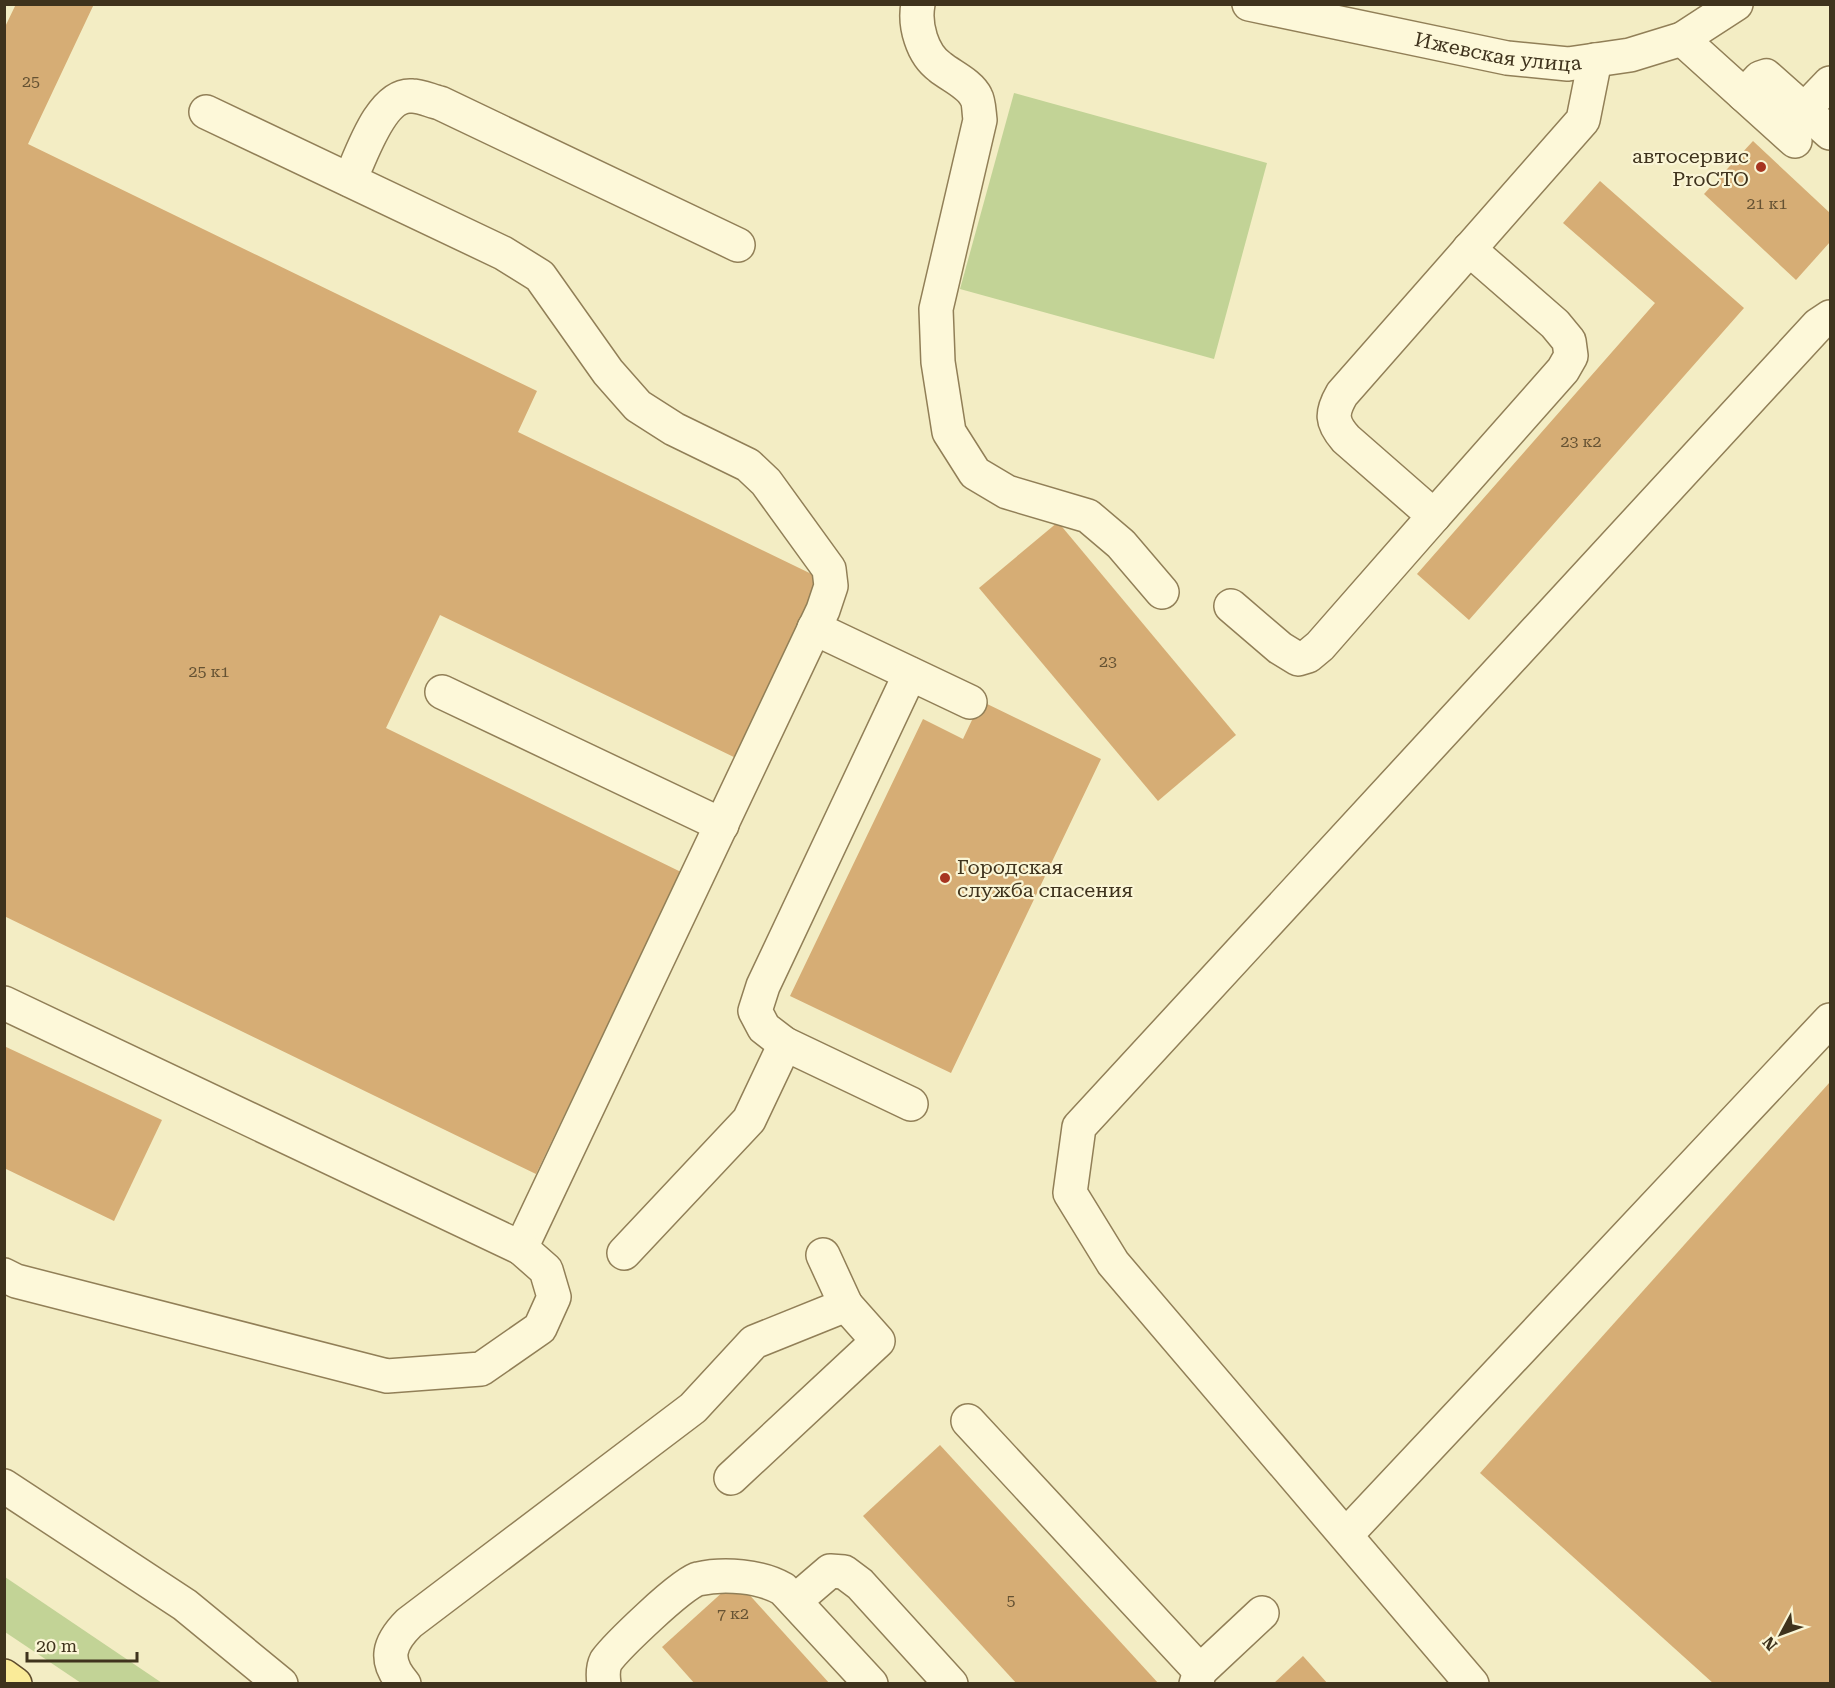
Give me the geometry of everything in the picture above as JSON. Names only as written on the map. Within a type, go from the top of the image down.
[{"type":"main road","points":[[4,1676],[15,1683]]},
{"type":"street","points":[[918,4],[915,17],[924,47],[938,66],[958,79],[976,96],[980,120],[936,309],[938,362],[949,432],[975,473],[1007,492],[1088,516],[1121,544],[1162,592]]},
{"type":"street","name":"Ижевская улица","points":[[1250,4],[1507,58],[1568,64],[1630,55],[1682,39],[1736,4]]},
{"type":"street","points":[[1682,39],[1795,141]]},
{"type":"street","points":[[1434,516],[1346,439],[1334,426],[1333,409],[1342,394],[1583,120],[1595,60]]},
{"type":"street","points":[[1744,95],[1760,78],[1766,76],[1830,133]]},
{"type":"street","points":[[1805,110],[1830,83]]},
{"type":"street","points":[[350,180],[376,122],[392,102],[410,95],[440,103],[738,245]]},
{"type":"street","points":[[206,112],[503,253],[540,276],[609,372],[638,406],[674,429],[748,465],[766,482],[829,569],[831,586],[814,628],[521,1248]]},
{"type":"street","points":[[1231,606],[1280,648],[1298,658],[1308,656],[1563,370],[1571,356],[1569,341],[1555,324],[1469,249]]},
{"type":"street","points":[[1472,1683],[1113,1263],[1070,1193],[1080,1127],[1818,325],[1830,317]]},
{"type":"street","points":[[814,628],[970,702]]},
{"type":"street","points":[[910,674],[763,986],[756,1011],[764,1028],[785,1044],[911,1104]]},
{"type":"street","points":[[442,692],[722,825]]},
{"type":"street","points":[[4,1003],[521,1248],[546,1270],[554,1297],[540,1328],[481,1369],[387,1376],[16,1281],[4,1275]]},
{"type":"street","points":[[1347,1534],[1830,1020]]},
{"type":"street","points":[[624,1253],[749,1120],[785,1044]]},
{"type":"street","points":[[731,1478],[878,1341],[846,1305],[823,1255]]},
{"type":"street","points":[[404,1683],[396,1674],[389,1653],[395,1636],[409,1623],[693,1408],[754,1342],[846,1305]]},
{"type":"street","points":[[968,1421],[1198,1677],[1263,1613]]},
{"type":"street","points":[[4,1486],[184,1605],[282,1683]]},
{"type":"street","points":[[795,1601],[830,1571],[844,1572],[860,1584],[951,1683]]},
{"type":"street","points":[[604,1683],[604,1664],[617,1648],[677,1592],[695,1579],[769,1581],[795,1601],[872,1683]]},
{"type":"green space","points":[[1014,93],[1267,163],[1214,359],[960,289]]},
{"type":"green space","points":[[5,1577],[162,1683],[81,1683],[5,1632]]},
{"type":"building","points":[[16,4],[94,4],[28,144],[537,391],[518,432],[826,581],[740,760],[440,615],[386,728],[681,872],[536,1174],[4,916],[4,29]]},
{"type":"building","points":[[1753,141],[1830,213],[1830,242],[1796,280],[1704,194]]},
{"type":"building","points":[[1600,181],[1744,308],[1469,620],[1417,574],[1655,303],[1563,223]]},
{"type":"building","points":[[1058,522],[1236,735],[1158,801],[979,588]]},
{"type":"building","name":"Городская служба спасения","points":[[981,701],[1101,759],[951,1073],[790,996],[923,719],[963,739]]},
{"type":"building","points":[[4,1046],[162,1120],[114,1221],[4,1168]]},
{"type":"building","points":[[1830,1082],[1830,1684],[1714,1684],[1480,1473]]},
{"type":"building","points":[[940,1445],[1159,1684],[1017,1684],[863,1516]]},
{"type":"building","points":[[736,1580],[830,1684],[695,1684],[662,1647]]},
{"type":"building","points":[[1303,1656],[1328,1684],[1273,1684]]},
{"type":"place","name":"автосервис ProСТО","points":[[1761,167]]},
{"type":"place","name":"Городская служба спасения","points":[[945,878]]}]
